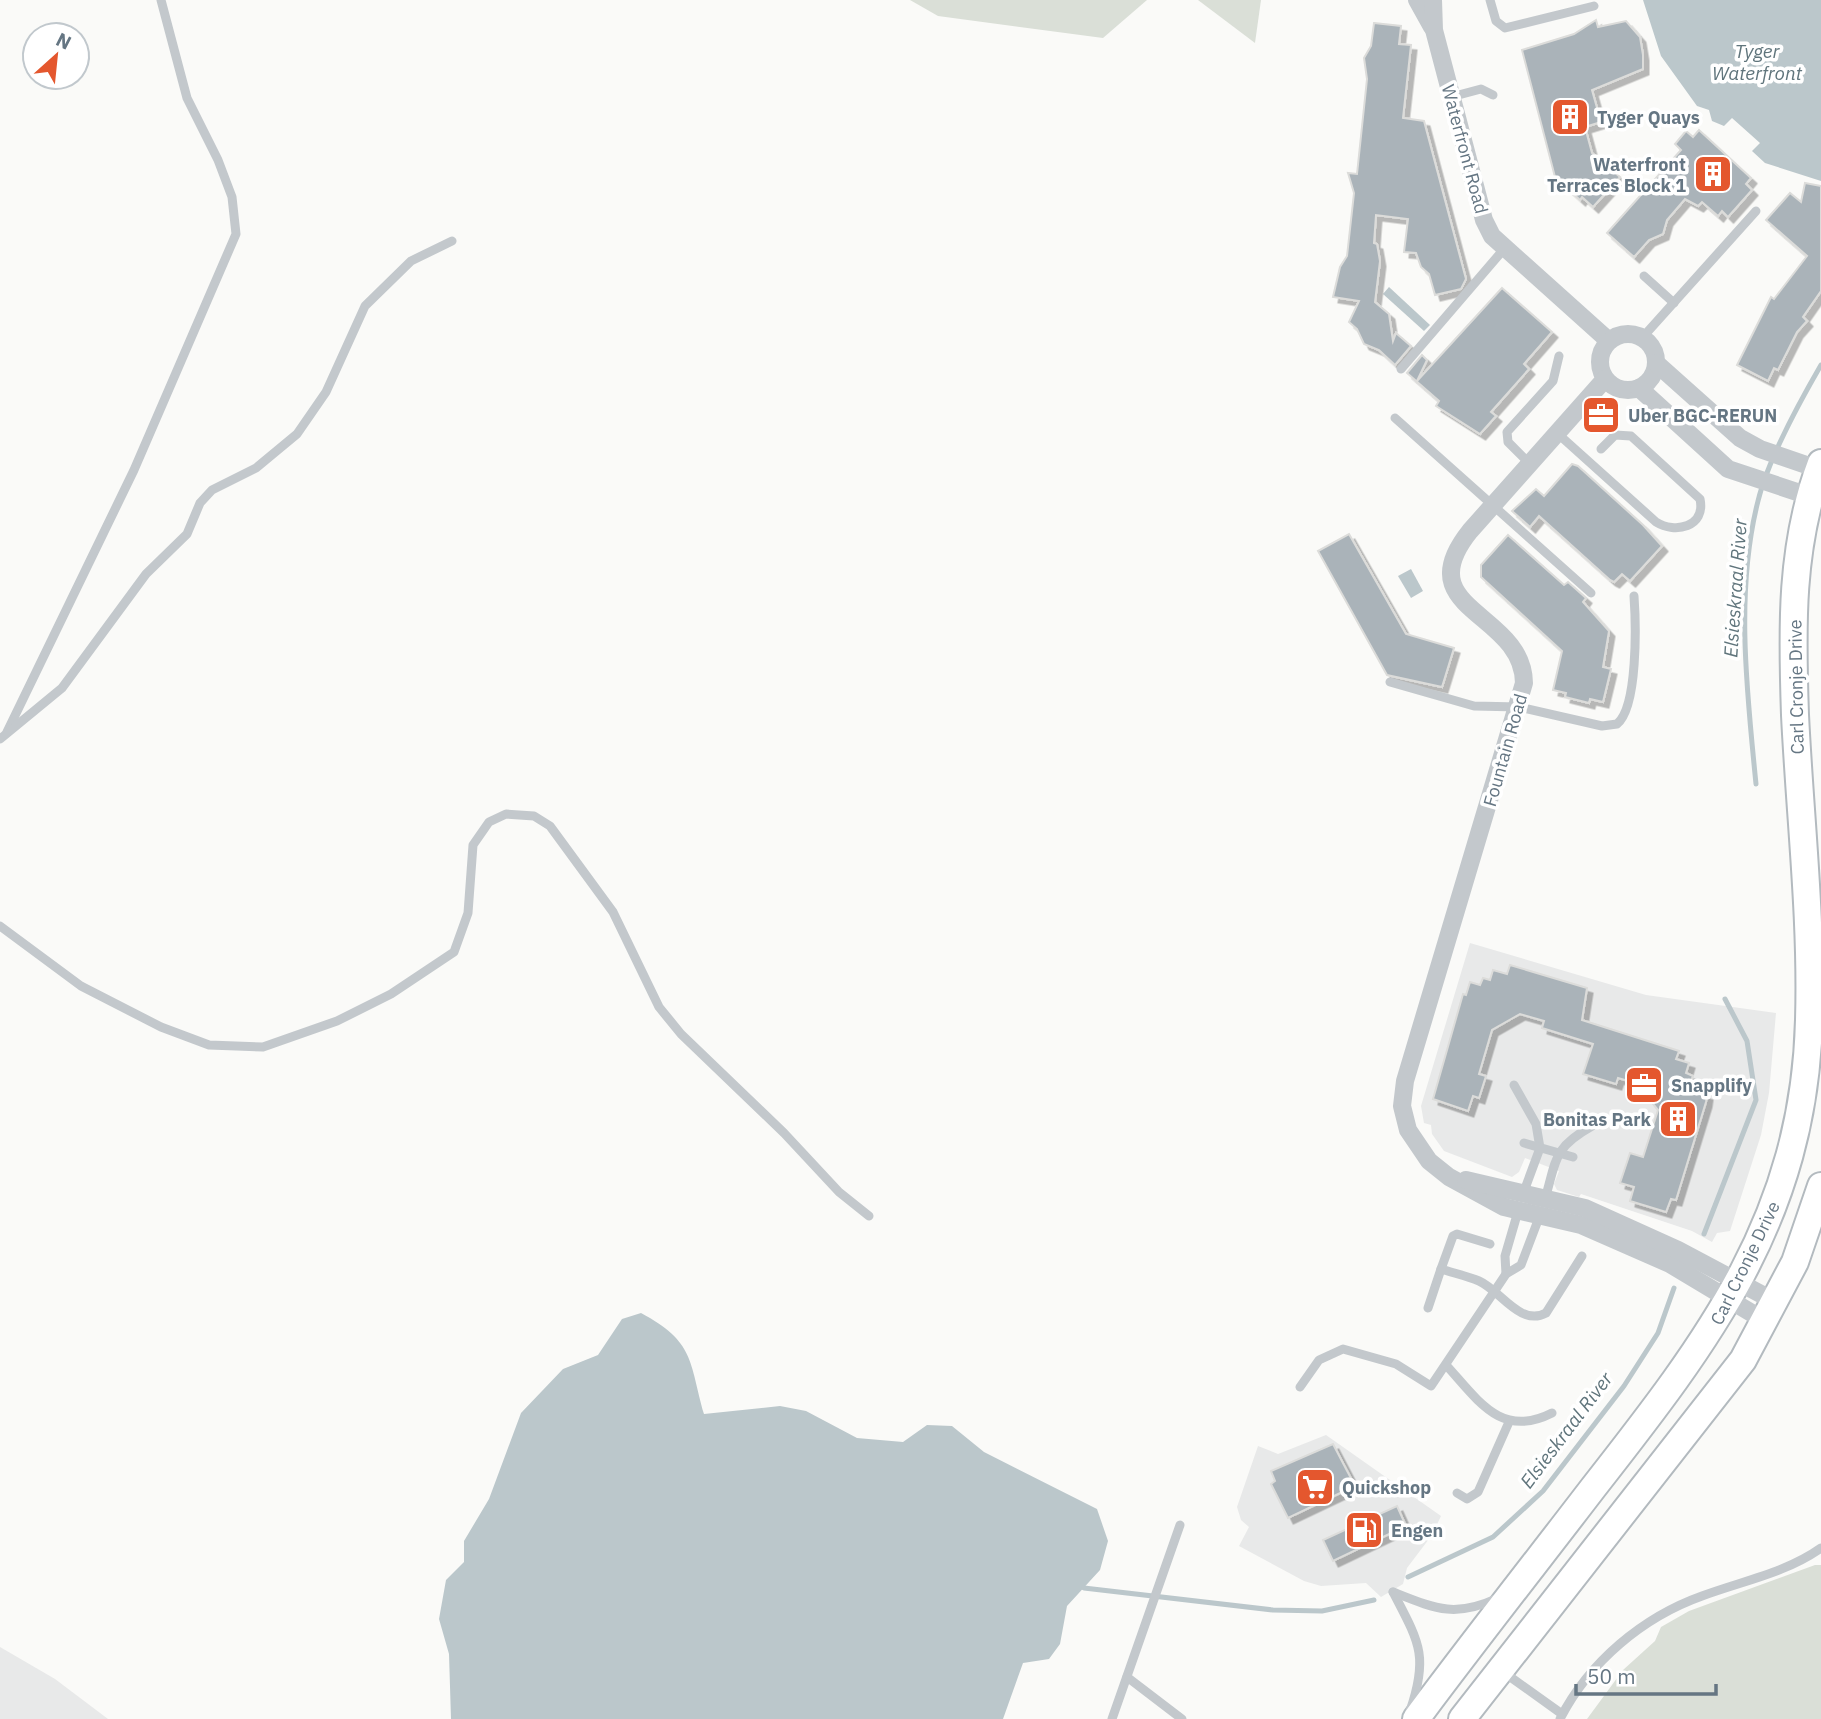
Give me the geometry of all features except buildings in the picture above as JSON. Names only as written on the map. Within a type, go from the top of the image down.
[{"type":"main road","name":"Carl Cronje Drive","points":[[1416,1719],[1693,1358],[1734,1290],[1779,1196],[1804,1091],[1809,1020],[1808,934],[1797,757],[1794,580],[1801,530],[1816,498],[1820,467]]},
{"type":"main road","points":[[1462,1719],[1743,1360],[1795,1262],[1821,1186]]},
{"type":"street","name":"Waterfront Road","points":[[1417,0],[1434,30]]},
{"type":"street","name":"Waterfront Road","points":[[1433,0],[1434,30],[1484,220],[1504,249],[1609,341]]},
{"type":"street","points":[[1656,363],[1650,380],[1639,388],[1619,389],[1605,379],[1599,363],[1600,355],[1609,341],[1626,335],[1642,338],[1650,346],[1656,363],[1717,420],[1760,449],[1820,467]]},
{"type":"street","name":"Fountain Road","points":[[1605,379],[1457,546],[1449,574],[1462,600],[1506,639],[1519,656],[1524,683],[1405,1081],[1402,1106],[1408,1130],[1429,1161],[1449,1177],[1504,1207],[1521,1201],[1543,1206],[1734,1290],[1770,1311]]},
{"type":"street","points":[[1639,388],[1728,469],[1816,498]]},
{"type":"lane","points":[[3,735],[51,646],[134,470],[236,233],[232,197],[218,160],[187,98],[161,0]]},
{"type":"lane","points":[[1490,0],[1498,24],[1510,29],[1594,6]]},
{"type":"lane","points":[[1451,97],[1481,89],[1493,95]]},
{"type":"lane","points":[[1642,338],[1756,211]]},
{"type":"lane","points":[[3,735],[62,688],[146,574],[187,534],[200,503],[212,490],[256,467],[297,434],[326,391],[365,306],[411,261],[452,241]]},
{"type":"lane","points":[[1401,369],[1504,249]]},
{"type":"lane","points":[[1644,276],[1674,303]]},
{"type":"lane","points":[[1530,464],[1507,442],[1507,432],[1553,381],[1559,356]]},
{"type":"lane","points":[[1395,418],[1591,593]]},
{"type":"lane","points":[[1557,433],[1656,522],[1673,528],[1688,526],[1695,521],[1701,508],[1700,499],[1631,436],[1615,435],[1601,449]]},
{"type":"lane","points":[[1390,682],[1474,706],[1519,707],[1610,726],[1622,719],[1628,708],[1636,624],[1634,597]]},
{"type":"lane","points":[[0,926],[81,986],[161,1027],[209,1045],[263,1047],[337,1021],[391,994],[454,952],[468,913],[473,845],[477,837],[489,822],[506,814],[534,816],[550,826],[613,912],[659,1007],[681,1034],[783,1133],[839,1192],[869,1216]]},
{"type":"lane","points":[[1506,1274],[1505,1256],[1540,1148],[1536,1124],[1514,1085]]},
{"type":"lane","points":[[1300,1387],[1319,1360],[1343,1349],[1396,1364],[1431,1386],[1506,1274],[1521,1265],[1543,1206],[1557,1152],[1574,1136],[1592,1126]]},
{"type":"lane","points":[[1524,1143],[1573,1157]]},
{"type":"lane","points":[[1428,1308],[1453,1236],[1457,1234],[1490,1244]]},
{"type":"lane","points":[[1441,1269],[1482,1282],[1494,1294],[1530,1317],[1538,1318],[1546,1313],[1582,1256]]},
{"type":"lane","points":[[1446,1366],[1481,1403],[1509,1422],[1523,1424],[1552,1413]]},
{"type":"lane","points":[[1457,1493],[1467,1499],[1478,1492],[1509,1422]]},
{"type":"lane","points":[[1112,1719],[1180,1525]]},
{"type":"lane","points":[[1500,1670],[1561,1717],[1599,1663],[1659,1615],[1702,1596],[1787,1566],[1821,1548]]},
{"type":"lane","points":[[1407,1719],[1420,1676],[1420,1654],[1413,1631],[1393,1592],[1439,1609],[1460,1611],[1481,1606],[1515,1590]]},
{"type":"lane","points":[[1127,1677],[1182,1719]]},
{"type":"shaded area","points":[[910,0],[1147,0],[1103,38],[938,16]]},
{"type":"shaded area","points":[[1198,0],[1261,0],[1255,43]]},
{"type":"shaded area","points":[[1470,943],[1646,995],[1776,1013],[1769,1093],[1761,1135],[1730,1231],[1717,1233],[1712,1242],[1692,1231],[1581,1194],[1579,1197],[1557,1190],[1554,1184],[1559,1171],[1525,1158],[1519,1172],[1512,1177],[1444,1151],[1432,1134],[1431,1125],[1424,1123],[1421,1106]]},
{"type":"shaded area","points":[[1326,1435],[1441,1516],[1432,1535],[1407,1568],[1403,1584],[1381,1597],[1366,1583],[1321,1586],[1304,1581],[1239,1546],[1249,1527],[1241,1520],[1237,1507],[1258,1446],[1278,1454]]},
{"type":"shaded area","points":[[1821,1565],[1821,1719],[1587,1719],[1623,1670],[1655,1641],[1661,1627],[1689,1611]]},
{"type":"shaded area","points":[[0,1647],[55,1679],[108,1719],[0,1719]]},
{"type":"water","name":"Tyger Waterfront","points":[[1643,0],[1821,0],[1821,181],[1765,163],[1752,151],[1760,143],[1732,118],[1724,126],[1712,121],[1709,110],[1697,106],[1661,56]]},
{"type":"water","points":[[1389,287],[1430,325],[1424,331],[1383,294]]},
{"type":"water","points":[[1411,569],[1423,591],[1411,598],[1398,576]]},
{"type":"water","points":[[641,1313],[659,1323],[681,1344],[692,1366],[704,1414],[780,1406],[806,1411],[857,1438],[903,1442],[927,1425],[952,1426],[984,1452],[1097,1509],[1108,1541],[1100,1570],[1067,1606],[1060,1644],[1049,1659],[1023,1663],[1003,1719],[451,1719],[449,1654],[439,1619],[446,1580],[464,1562],[464,1541],[489,1499],[521,1413],[563,1369],[598,1355],[622,1319]]},
{"type":"waterway","name":"Elsieskraal River","points":[[1756,784],[1745,642],[1751,535],[1769,467],[1821,365]]},
{"type":"waterway","name":"Elsieskraal River","points":[[1704,1234],[1756,1100],[1747,1041],[1725,999]]},
{"type":"waterway","name":"Elsieskraal River","points":[[1408,1577],[1493,1537],[1543,1491],[1624,1386],[1658,1333],[1674,1288]]},
{"type":"waterway","name":"Elsieskraal River","points":[[1084,1588],[1273,1610],[1322,1611],[1374,1600]]},
{"type":"place","name":"Tyger Quays","points":[[1570,117]]},
{"type":"place","name":"Waterfront Terraces Block 1","points":[[1713,174]]},
{"type":"place","name":"Uber BGC-RERUN","points":[[1601,415]]},
{"type":"place","name":"Snapplify","points":[[1644,1085]]},
{"type":"place","name":"Bonitas Park","points":[[1678,1119]]},
{"type":"place","name":"Quickshop","points":[[1315,1487]]},
{"type":"place","name":"Engen","points":[[1364,1530]]}]
